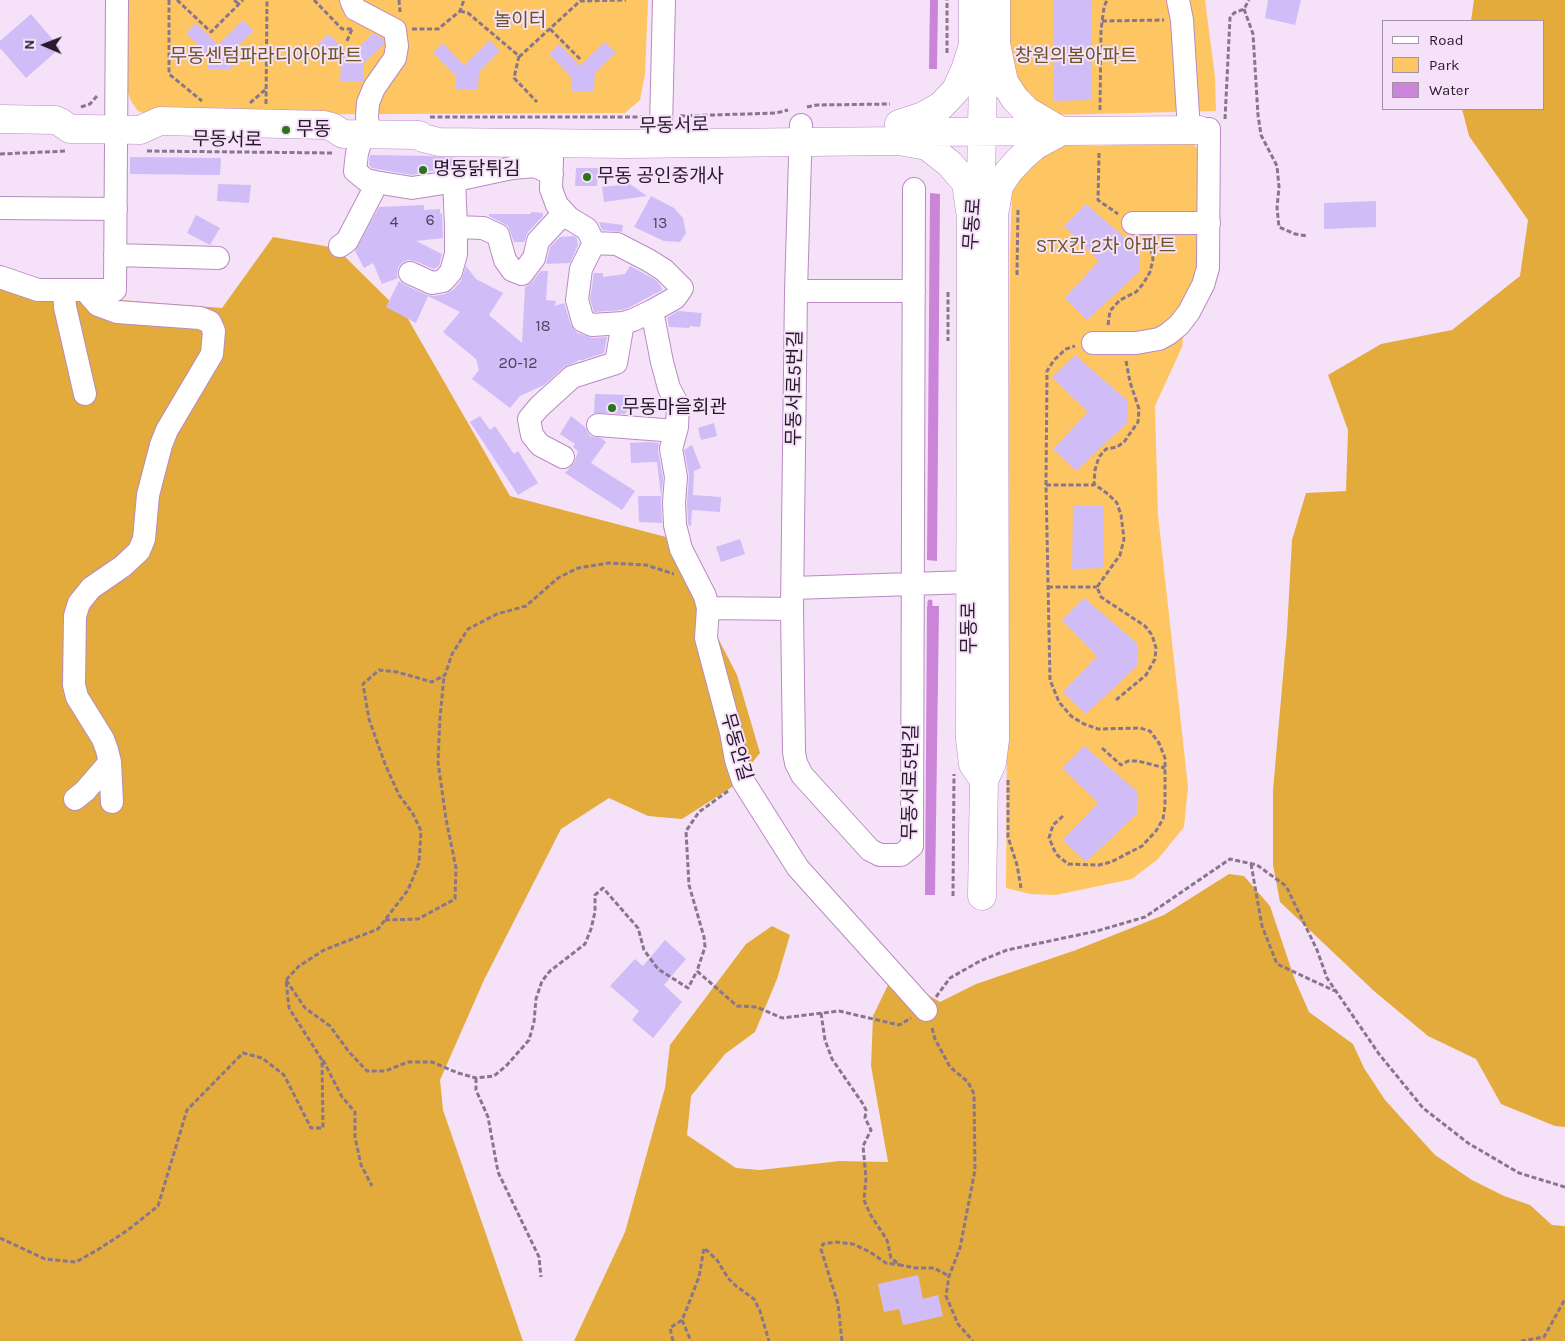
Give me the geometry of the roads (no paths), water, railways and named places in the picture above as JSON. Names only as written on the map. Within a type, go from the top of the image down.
[{"type":"main road","points":[[973,0],[985,45],[1015,99],[1041,121],[1062,132]]},
{"type":"main road","points":[[898,123],[923,116],[942,106],[956,90],[965,70],[985,45],[996,0]]},
{"type":"main road","points":[[981,131],[983,76],[994,55],[985,45]]},
{"type":"main road","name":"무동서로","points":[[0,119],[55,120],[73,129],[135,137],[146,134],[160,139],[324,142],[339,138],[353,139],[424,126]]},
{"type":"main road","name":"무동서로","points":[[424,126],[422,132],[438,126],[663,120],[898,123]]},
{"type":"main road","name":"무동서로","points":[[424,126],[423,138],[439,142],[636,144],[800,121]]},
{"type":"main road","points":[[898,123],[918,137],[929,132],[1199,130]]},
{"type":"main road","points":[[898,123],[950,164],[966,183],[983,218]]},
{"type":"main road","name":"무동서로","points":[[0,136],[54,137],[73,129]]},
{"type":"main road","name":"무동로","points":[[981,131],[981,180],[988,190],[983,218],[970,582],[970,739],[973,764],[984,780]]},
{"type":"main road","points":[[983,218],[1009,171],[1036,145],[1062,132]]},
{"type":"main road","name":"무동로","points":[[982,896],[984,780],[992,764],[995,740],[983,218]]},
{"type":"street","points":[[0,277],[38,290],[115,290],[116,209],[135,137],[117,0]]},
{"type":"street","points":[[351,0],[355,8],[395,30],[398,46],[395,58],[374,88],[368,103],[367,117],[353,139],[357,153],[355,171],[366,180],[412,188],[520,167],[535,166],[552,174]]},
{"type":"street","points":[[663,120],[664,0]]},
{"type":"street","points":[[1109,343],[1159,340],[1168,334],[1179,325],[1189,312],[1203,285],[1208,268],[1209,223],[1199,130],[1180,10]]},
{"type":"street","name":"무동서로5번길","points":[[800,121],[796,291],[793,598],[796,763],[802,775],[870,850],[880,854],[901,855],[912,846],[914,189]]},
{"type":"street","points":[[552,143],[551,189],[557,205],[569,218],[587,229],[594,243]]},
{"type":"street","points":[[410,273],[432,283],[443,281],[450,272],[456,254],[454,180]]},
{"type":"street","points":[[340,246],[346,241],[361,214],[372,193],[375,182]]},
{"type":"street","points":[[0,208],[116,209]]},
{"type":"street","points":[[456,227],[483,228],[498,235],[505,260],[512,270],[522,274],[534,258],[538,241],[564,213]]},
{"type":"street","points":[[1133,223],[1209,223]]},
{"type":"street","points":[[594,243],[617,244],[664,270],[682,288],[676,298],[652,312],[623,323],[592,325],[583,322],[577,300],[581,269],[594,243]]},
{"type":"street","points":[[115,255],[218,258]]},
{"type":"street","points":[[75,290],[65,307],[85,394]]},
{"type":"street","points":[[75,290],[98,305],[117,312],[200,318],[210,322],[214,331],[212,354],[167,430],[161,445],[148,495],[144,539],[139,551],[123,566],[92,588],[79,603],[75,616],[74,685],[78,697],[103,739],[110,762],[112,802]]},
{"type":"street","points":[[796,291],[914,292]]},
{"type":"street","name":"무동안길","points":[[652,312],[669,388],[678,405],[676,431],[672,449],[676,477],[675,525],[681,549],[698,582],[708,608],[706,638],[731,732],[736,760],[743,781],[798,868],[926,1010]]},
{"type":"street","points":[[563,457],[540,445],[532,435],[529,419],[538,407],[572,377],[616,363],[623,323]]},
{"type":"street","points":[[598,425],[676,431]]},
{"type":"street","points":[[708,608],[913,584],[970,582]]},
{"type":"street","points":[[75,799],[110,762]]},
{"type":"water","points":[[930,0],[938,0],[937,69],[929,69]]},
{"type":"water","points":[[930,193],[940,194],[937,561],[927,560]]},
{"type":"water","points":[[927,606],[939,606],[935,895],[925,895]]},
{"type":"waterway","points":[[930,602],[930,613]]},
{"type":"place","name":"무동","points":[[286,130]]},
{"type":"place","name":"명동닭튀김","points":[[423,170]]},
{"type":"place","name":"무동 공인중개사","points":[[587,177]]},
{"type":"place","name":"무동마을회관","points":[[612,408]]},
{"type":"park label","name":"놀이터","points":[[520,21]]},
{"type":"park label","name":"무동센텀파라디아아파트","points":[[266,57]]},
{"type":"park label","name":"창원의봄아파트","points":[[1076,57]]},
{"type":"park label","name":"STX칸 2차 아파트","points":[[1106,247]]}]
